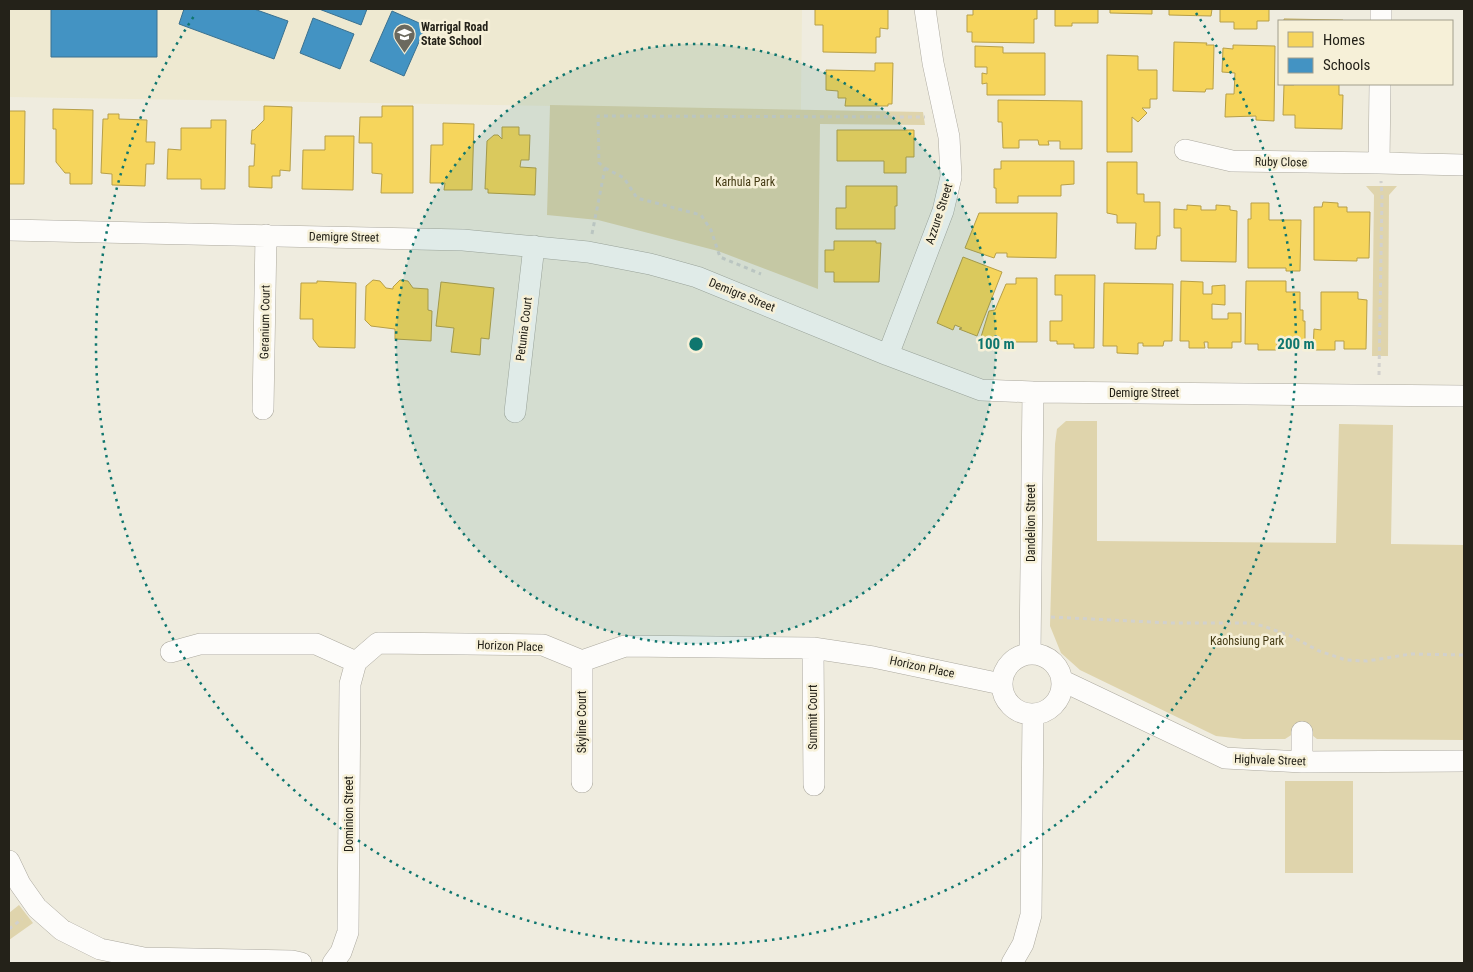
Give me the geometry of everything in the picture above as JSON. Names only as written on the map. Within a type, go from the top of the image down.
[{"type":"street","name":"Azzure Street","points":[[888,355],[943,211],[951,177],[949,137],[933,63],[926,9]]},
{"type":"street","points":[[1379,163],[1380,85]]},
{"type":"street","name":"Ruby Close","points":[[1185,150],[1232,161],[1464,165]]},
{"type":"street","name":"Demigre Street","points":[[9,230],[463,240],[588,252],[650,264],[697,276],[888,355],[981,390],[1464,396]]},
{"type":"street","name":"Geranium Court","points":[[263,409],[266,235]]},
{"type":"street","name":"Petunia Court","points":[[515,412],[534,246]]},
{"type":"street","name":"Dandelion Street","points":[[1030,654],[1032,392]]},
{"type":"street","name":"Horizon Place","points":[[356,662],[378,643],[543,645],[582,662],[625,646],[813,648],[873,656],[1001,684]]},
{"type":"street","points":[[172,652],[200,644],[316,644],[356,662]]},
{"type":"street","name":"Summit Court","points":[[813,648],[814,785]]},
{"type":"street","points":[[1030,654],[1038,654],[1048,658],[1055,664],[1063,681],[1056,704],[1047,711],[1033,715],[1019,712],[1010,706],[1002,692],[1001,684],[1005,670],[1011,662],[1020,656],[1030,654]]},
{"type":"street","name":"Dominion Street","points":[[332,963],[341,952],[348,932],[350,684],[356,662]]},
{"type":"street","name":"Skyline Court","points":[[582,662],[582,782]]},
{"type":"street","name":"Highvale Street","points":[[1063,681],[1225,758],[1302,762],[1464,761]]},
{"type":"street","points":[[1012,963],[1023,944],[1031,915],[1033,715]]},
{"type":"street","points":[[1302,732],[1302,762]]},
{"type":"street","points":[[9,861],[20,884],[37,908],[62,930],[100,949],[144,958],[292,961],[301,963]]},
{"type":"path","points":[[761,274],[720,257],[711,230],[700,215],[637,198],[624,178],[599,163],[598,116],[924,118],[945,113]]},
{"type":"path","points":[[1379,163],[1382,196],[1379,396]]},
{"type":"path","points":[[588,252],[606,168]]},
{"type":"path","points":[[1031,616],[1171,623],[1250,623],[1291,636],[1319,652],[1346,660],[1367,661],[1410,654],[1464,655]]},
{"type":"shaded area","name":"Warrigal Road State School","points":[[9,9],[802,9],[801,110],[9,97]]},
{"type":"green space","name":"Karhula Park","points":[[550,105],[923,112],[925,125],[820,124],[818,289],[718,251],[598,220],[547,215]]},
{"type":"green space","points":[[1366,186],[1397,186],[1389,195],[1388,356],[1372,356],[1374,195]]},
{"type":"green space","name":"Kaohsiung Park","points":[[1066,421],[1097,421],[1097,541],[1336,543],[1339,424],[1393,425],[1391,544],[1464,545],[1464,740],[1317,739],[1308,732],[1296,732],[1285,739],[1243,739],[1216,736],[1080,670],[1061,653],[1050,626],[1055,444],[1057,429]]},
{"type":"green space","points":[[1285,781],[1353,781],[1353,873],[1285,873]]},
{"type":"green space","points":[[19,905],[33,923],[9,940],[9,913]]},
{"type":"building: Homes","points":[[815,9],[888,9],[888,29],[880,28],[880,37],[876,37],[876,53],[823,52],[823,25],[815,25]]},
{"type":"building: Homes","points":[[973,9],[1037,9],[1037,19],[1034,19],[1034,43],[972,42],[972,32],[967,32],[967,15],[973,15]]},
{"type":"building: Homes","points":[[1055,9],[1098,9],[1098,23],[1072,23],[1072,26],[1055,26]]},
{"type":"building: Homes","points":[[1110,9],[1152,9],[1152,14],[1110,13]]},
{"type":"building: Homes","points":[[1169,9],[1212,9],[1211,16],[1169,15]]},
{"type":"building: Homes","points":[[1220,9],[1269,9],[1269,21],[1257,21],[1257,29],[1234,29],[1234,22],[1220,22]]},
{"type":"building: Homes","points":[[1284,19],[1343,20],[1284,20]]},
{"type":"building: Homes","points":[[1174,42],[1214,45],[1213,89],[1206,89],[1205,92],[1173,91]]},
{"type":"building: Homes","points":[[1233,45],[1275,46],[1274,121],[1256,120],[1256,116],[1225,117],[1226,94],[1234,94],[1235,73],[1222,72],[1223,48],[1233,49]]},
{"type":"building: Homes","points":[[975,46],[1003,47],[1003,53],[1045,53],[1045,95],[987,95],[987,83],[982,84],[982,73],[987,74],[987,67],[975,67]]},
{"type":"building: Homes","points":[[1107,55],[1138,56],[1138,70],[1157,70],[1157,99],[1150,99],[1150,108],[1142,108],[1147,113],[1138,122],[1132,117],[1132,152],[1107,152]]},
{"type":"building: Homes","points":[[875,63],[893,63],[892,104],[888,104],[888,106],[845,106],[846,98],[838,98],[838,91],[826,90],[826,70],[875,71]]},
{"type":"building: Homes","points":[[1284,85],[1339,85],[1339,95],[1343,95],[1342,129],[1295,128],[1295,115],[1283,115]]},
{"type":"building: Homes","points":[[998,100],[1082,101],[1082,149],[1060,149],[1060,141],[1048,141],[1049,145],[1039,145],[1038,140],[1019,140],[1019,148],[1003,148],[1002,122],[998,122]]},
{"type":"building: Homes","points":[[264,106],[292,107],[290,171],[280,170],[280,176],[272,176],[272,188],[249,187],[249,166],[254,166],[255,144],[251,144],[252,130],[264,120]]},
{"type":"building: Homes","points":[[382,106],[413,106],[413,193],[381,193],[382,174],[372,173],[372,143],[359,143],[360,117],[382,117]]},
{"type":"building: Homes","points":[[53,109],[93,110],[92,184],[70,184],[70,173],[65,173],[56,162],[56,129],[53,129]]},
{"type":"building: Homes","points":[[9,111],[25,111],[24,184],[9,184]]},
{"type":"building: Homes","points":[[108,114],[119,114],[119,119],[147,120],[146,142],[155,142],[154,164],[146,164],[145,186],[112,185],[112,174],[101,173],[103,119],[108,119]]},
{"type":"building: Homes","points":[[211,120],[226,120],[225,189],[201,189],[201,179],[167,179],[168,149],[181,150],[181,128],[211,128]]},
{"type":"building: Homes","points":[[443,123],[474,124],[472,190],[444,190],[445,183],[430,183],[431,145],[443,145]]},
{"type":"building: Homes","points":[[502,127],[519,127],[519,135],[530,135],[529,160],[521,160],[520,167],[536,168],[535,195],[488,193],[488,189],[485,189],[487,141],[494,135],[498,135],[502,139]]},
{"type":"building: Homes","points":[[837,130],[914,130],[914,157],[906,157],[906,173],[884,173],[884,161],[837,161]]},
{"type":"building: Homes","points":[[325,136],[354,136],[353,190],[302,189],[303,150],[325,150]]},
{"type":"building: Homes","points":[[1001,161],[1074,161],[1074,184],[1061,185],[1061,196],[1018,196],[1018,203],[996,203],[994,169],[1001,169]]},
{"type":"building: Homes","points":[[1107,162],[1137,162],[1137,194],[1144,194],[1144,202],[1160,202],[1160,236],[1157,236],[1156,249],[1135,249],[1136,223],[1117,223],[1117,215],[1107,213]]},
{"type":"building: Homes","points":[[846,186],[897,186],[895,229],[836,229],[836,208],[846,208]]},
{"type":"building: Homes","points":[[1323,202],[1338,203],[1338,207],[1347,207],[1347,212],[1370,212],[1369,258],[1357,258],[1357,261],[1314,260],[1314,207],[1322,207]]},
{"type":"building: Homes","points":[[1251,203],[1269,203],[1269,220],[1301,220],[1300,271],[1286,271],[1286,268],[1248,268],[1248,219],[1251,219]]},
{"type":"building: Homes","points":[[1187,205],[1201,206],[1201,210],[1216,210],[1216,205],[1230,206],[1230,210],[1237,211],[1236,262],[1181,261],[1181,228],[1174,228],[1174,209],[1187,210]]},
{"type":"building: Homes","points":[[979,213],[1057,213],[1056,258],[1007,257],[1007,253],[996,253],[994,258],[965,248]]},
{"type":"building: Homes","points":[[834,241],[876,241],[876,243],[881,243],[879,282],[834,282],[834,272],[825,272],[825,250],[834,250]]},
{"type":"building: Homes","points":[[963,257],[1002,272],[977,336],[959,329],[962,328],[955,325],[953,330],[937,323]]},
{"type":"building: Homes","points":[[1055,275],[1095,275],[1094,348],[1074,348],[1074,344],[1057,344],[1057,341],[1050,341],[1050,321],[1062,321],[1062,295],[1055,295]]},
{"type":"building: Homes","points":[[1016,278],[1037,278],[1037,342],[1010,342],[1001,339],[1000,342],[981,337],[989,311],[995,310],[1006,284],[1016,284]]},
{"type":"building: Homes","points":[[373,280],[380,281],[386,288],[393,289],[400,280],[408,281],[413,288],[428,289],[428,310],[432,311],[431,341],[395,339],[395,329],[371,326],[365,320],[366,286]]},
{"type":"building: Homes","points":[[317,281],[356,283],[355,348],[319,347],[313,339],[313,319],[300,319],[301,283],[317,283]]},
{"type":"building: Homes","points":[[1181,281],[1203,282],[1203,294],[1212,294],[1212,286],[1225,285],[1225,305],[1212,304],[1212,319],[1228,319],[1228,313],[1241,313],[1241,342],[1232,342],[1232,348],[1208,348],[1208,342],[1204,342],[1205,348],[1189,348],[1189,341],[1180,341]]},
{"type":"building: Homes","points":[[1246,281],[1286,281],[1286,292],[1300,292],[1300,310],[1303,310],[1303,321],[1305,321],[1305,346],[1285,346],[1285,343],[1277,343],[1277,350],[1258,350],[1258,344],[1245,344]]},
{"type":"building: Homes","points":[[441,282],[494,288],[489,339],[481,338],[480,355],[451,352],[454,328],[436,326]]},
{"type":"building: Homes","points":[[1104,283],[1173,284],[1172,341],[1164,341],[1163,346],[1143,346],[1143,343],[1138,343],[1138,354],[1117,353],[1117,346],[1103,346]]},
{"type":"building: Homes","points":[[1321,292],[1358,292],[1358,299],[1367,300],[1366,349],[1344,349],[1344,341],[1335,341],[1335,350],[1313,350],[1314,329],[1321,330]]},
{"type":"building: Schools","points":[[51,9],[157,9],[157,57],[51,57]]},
{"type":"building: Schools","points":[[184,9],[254,9],[288,21],[274,59],[179,24]]},
{"type":"building: Schools","points":[[319,9],[367,9],[361,25]]},
{"type":"building: Schools","points":[[392,11],[426,26],[404,76],[370,61]]},
{"type":"building: Schools","points":[[313,18],[354,34],[340,69],[300,53]]},
{"type":"place","name":"Warrigal Road State School","points":[[405,53]]}]
